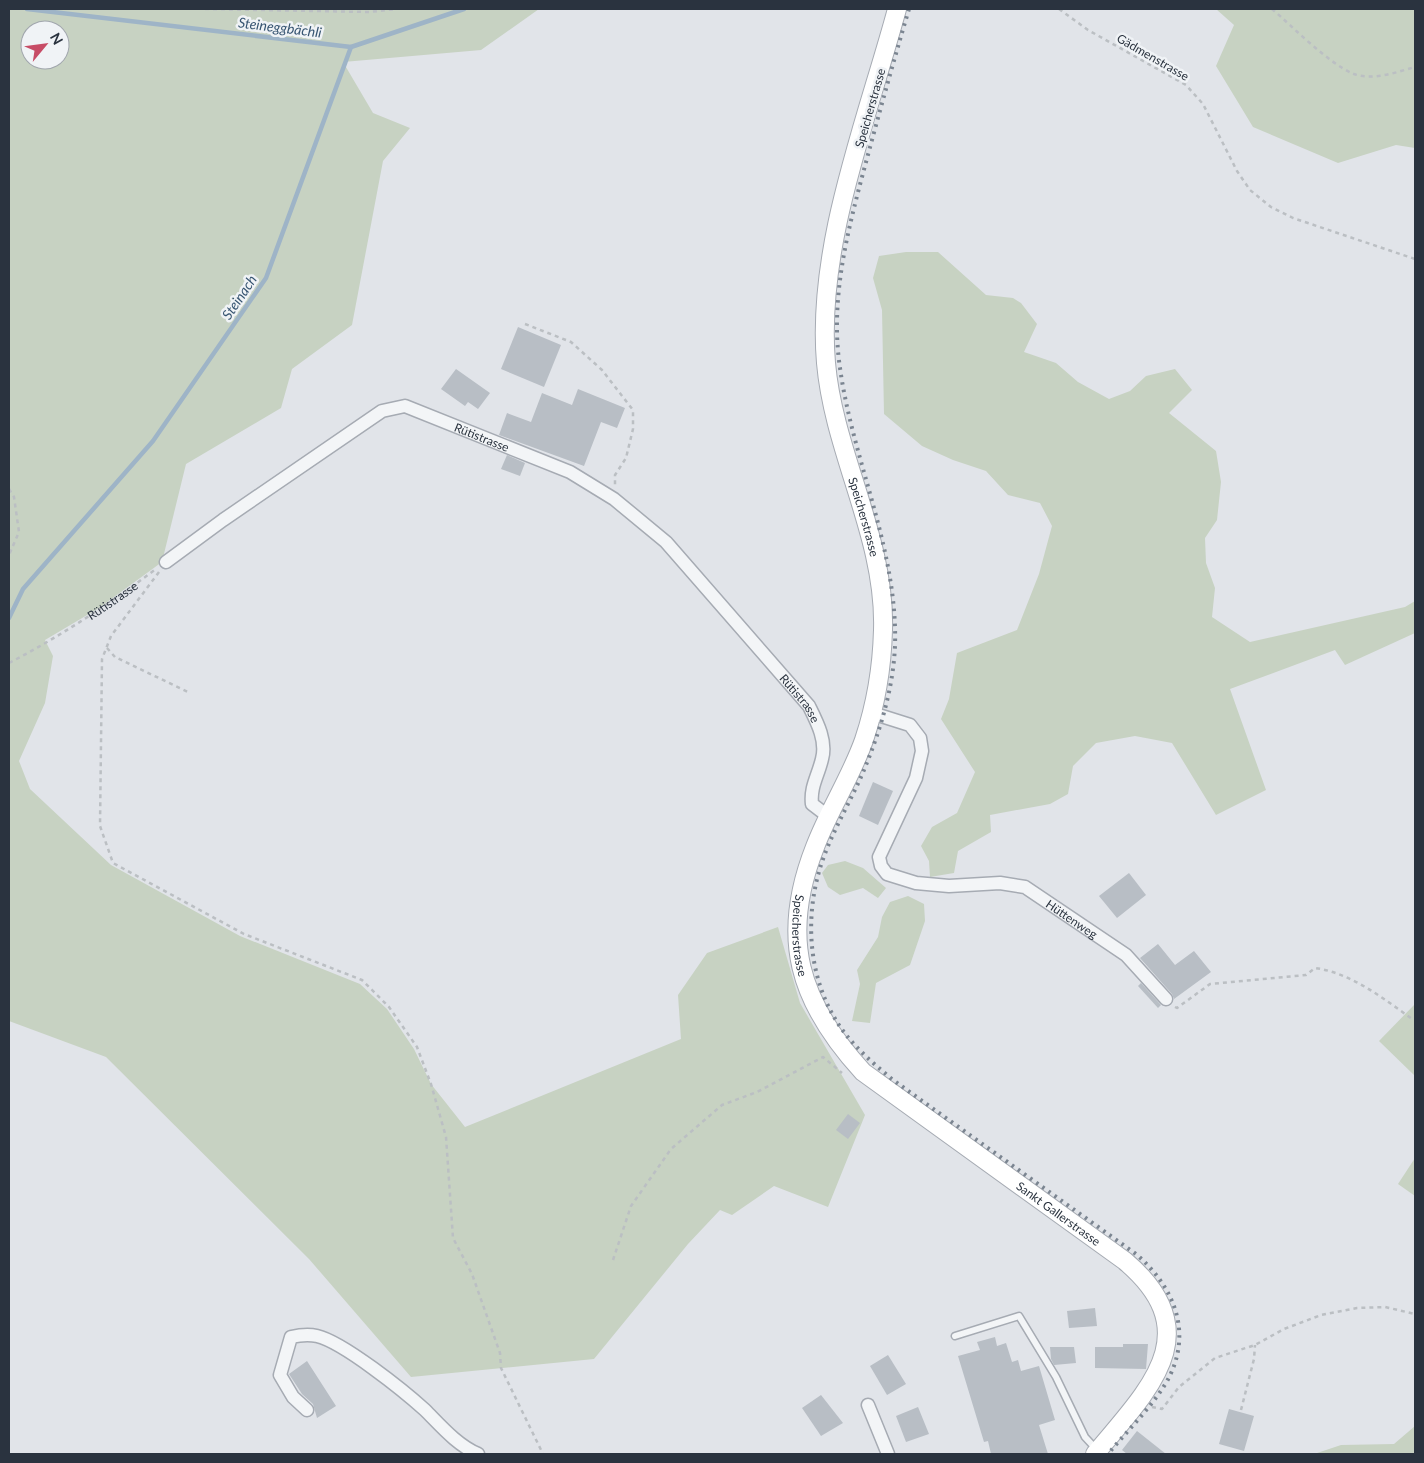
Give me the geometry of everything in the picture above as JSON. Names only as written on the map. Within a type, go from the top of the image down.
[{"type":"main road","name":"Speicherstrasse","points":[[821,1019],[810,997],[803,973],[799,953],[798,910],[807,869],[851,772],[872,713],[879,684],[882,653],[882,600],[872,547],[831,393],[826,365],[826,296],[837,227],[897,9]]},
{"type":"main road","name":"Sankt Gallerstrasse","points":[[821,1019],[838,1044],[863,1072],[1126,1261],[1152,1288],[1161,1302],[1165,1320],[1166,1343],[1158,1374],[1142,1398],[1096,1452]]},
{"type":"street","name":"Rütistrasse","points":[[166,562],[223,520],[382,411],[405,406],[570,472],[614,499],[666,542],[809,706],[820,726],[823,743],[823,758],[811,791],[812,804],[829,817]]},
{"type":"street","name":"Hüttenweg","points":[[872,713],[910,725],[920,738],[922,751],[916,778],[879,857],[883,870],[893,877],[932,885],[1000,883],[1025,887],[1126,954],[1166,999]]},
{"type":"street","points":[[307,1410],[293,1397],[280,1375],[290,1337],[305,1334],[320,1336],[340,1347],[387,1379],[406,1393],[462,1446],[478,1454]]},
{"type":"street","points":[[868,1405],[888,1454]]},
{"type":"lane","name":"Sankt Gallerstrasse","points":[[955,1336],[1019,1316],[1056,1377],[1085,1437],[1096,1452]]},
{"type":"path","points":[[206,9],[369,12],[397,9]]},
{"type":"path","name":"Gädmenstrasse","points":[[1058,9],[1088,30],[1186,85],[1204,104],[1237,171],[1246,184],[1271,207],[1293,218],[1415,259]]},
{"type":"path","points":[[1272,9],[1334,61],[1355,74],[1383,75],[1415,67]]},
{"type":"path","points":[[525,324],[571,342],[602,370],[633,410],[633,429],[626,458],[616,475],[614,499]]},
{"type":"path","points":[[9,489],[14,497],[19,532],[9,554]]},
{"type":"path","points":[[166,562],[111,636],[108,648],[102,659],[100,826],[114,864],[244,934],[362,980],[389,1007],[417,1047],[431,1084],[446,1137],[452,1238],[472,1274],[500,1353],[501,1368],[544,1454]]},
{"type":"path","name":"Rütistrasse","points":[[9,663],[56,639],[98,612],[166,562]]},
{"type":"path","points":[[108,648],[115,657],[188,692]]},
{"type":"path","points":[[1166,999],[1177,1008],[1210,984],[1306,975],[1315,968],[1330,970],[1378,994],[1412,1019],[1415,1019]]},
{"type":"path","points":[[613,1260],[631,1206],[671,1149],[722,1105],[757,1092],[823,1057],[848,1078],[863,1072]]},
{"type":"path","points":[[1142,1398],[1156,1408],[1162,1409],[1178,1388],[1215,1358],[1255,1345],[1284,1329],[1322,1315],[1357,1308],[1385,1306],[1415,1314]]},
{"type":"path","points":[[1241,1410],[1255,1345]]},
{"type":"green space","points":[[9,9],[539,9],[481,50],[343,62],[373,113],[410,128],[383,161],[352,325],[292,369],[281,408],[186,464],[162,562],[99,608],[45,640],[53,656],[45,703],[19,761],[30,789],[111,865],[240,936],[360,984],[387,1009],[414,1049],[431,1084],[465,1127],[681,1039],[678,995],[707,953],[778,927],[800,1003],[865,1115],[828,1207],[774,1186],[732,1215],[720,1210],[688,1244],[594,1359],[411,1377],[309,1259],[106,1057],[9,1021]]},
{"type":"green space","points":[[1216,9],[1415,9],[1415,148],[1396,145],[1338,163],[1253,127],[1216,66],[1234,25]]},
{"type":"green space","points":[[906,252],[938,252],[986,295],[1013,298],[1021,303],[1037,324],[1024,352],[1056,363],[1078,382],[1109,399],[1130,391],[1146,376],[1175,369],[1192,390],[1169,413],[1216,451],[1221,482],[1217,520],[1205,538],[1206,563],[1215,588],[1212,617],[1250,642],[1405,607],[1415,601],[1415,633],[1345,665],[1335,650],[1230,689],[1266,790],[1216,815],[1172,743],[1135,736],[1096,743],[1073,766],[1068,794],[1050,804],[990,815],[991,832],[958,851],[954,873],[930,877],[929,861],[921,846],[932,827],[957,813],[975,772],[941,719],[949,699],[957,653],[1017,630],[1039,574],[1052,526],[1040,503],[1008,495],[986,471],[953,460],[922,446],[884,414],[882,310],[873,278],[879,256]]},
{"type":"green space","points":[[845,861],[863,868],[886,888],[878,898],[863,888],[840,895],[828,887],[822,873],[828,865]]},
{"type":"green space","points":[[908,896],[924,904],[925,921],[910,965],[876,983],[870,1023],[852,1021],[860,984],[857,970],[878,937],[882,917],[890,902]]},
{"type":"green space","points":[[1415,1004],[1415,1076],[1379,1041]]},
{"type":"green space","points":[[1415,1158],[1415,1196],[1398,1184]]},
{"type":"green space","points":[[1415,1426],[1415,1454],[1314,1454],[1341,1445],[1394,1444]]},
{"type":"building","points":[[518,327],[561,345],[544,387],[501,369]]},
{"type":"building","points":[[456,369],[490,393],[478,409],[468,402],[465,406],[441,389]]},
{"type":"building","points":[[578,389],[625,408],[617,428],[601,422],[584,466],[499,435],[507,413],[531,422],[542,393],[572,405]]},
{"type":"building","points":[[507,455],[525,463],[520,476],[501,469]]},
{"type":"building","points":[[873,782],[893,791],[878,825],[859,816]]},
{"type":"building","points":[[1129,873],[1146,895],[1117,918],[1099,896]]},
{"type":"building","points":[[1158,944],[1175,965],[1194,951],[1211,972],[1174,999],[1172,994],[1140,958]]},
{"type":"building","points":[[1141,983],[1161,1005],[1158,1008],[1138,986]]},
{"type":"building","points":[[848,1114],[860,1123],[848,1139],[836,1130]]},
{"type":"building","points":[[1095,1308],[1097,1326],[1069,1328],[1067,1311]]},
{"type":"building","points":[[995,1337],[997,1346],[1006,1343],[1012,1362],[1018,1360],[1021,1371],[1039,1366],[1055,1420],[1039,1425],[1048,1454],[991,1454],[988,1441],[984,1442],[958,1356],[980,1350],[977,1342]]},
{"type":"building","points":[[1123,1344],[1148,1344],[1146,1369],[1095,1368],[1095,1347],[1123,1347]]},
{"type":"building","points":[[1050,1347],[1074,1347],[1076,1363],[1054,1365],[1051,1359]]},
{"type":"building","points":[[888,1355],[906,1384],[887,1395],[870,1366]]},
{"type":"building","points":[[307,1361],[336,1406],[317,1418],[313,1404],[302,1394],[289,1374]]},
{"type":"building","points":[[821,1395],[843,1423],[821,1436],[802,1408]]},
{"type":"building","points":[[918,1407],[929,1434],[906,1442],[896,1416]]},
{"type":"building","points":[[1229,1409],[1254,1416],[1244,1451],[1219,1444]]},
{"type":"building","points":[[1137,1431],[1166,1454],[1127,1454],[1122,1450]]},
{"type":"waterway","name":"Steineggbächli","points":[[27,9],[351,47]]},
{"type":"waterway","name":"Steinach","points":[[9,618],[23,589],[153,441],[266,278],[351,47],[464,9]]},
{"type":"railway","points":[[909,9],[855,204],[843,258],[837,313],[837,340],[846,403],[874,506],[889,575],[894,610],[894,663],[884,713],[874,745],[821,865],[812,906],[812,949],[816,970],[830,1010],[846,1035],[865,1056],[893,1080],[1136,1254],[1150,1267],[1170,1297],[1176,1313],[1179,1330],[1179,1347],[1174,1365],[1166,1383],[1153,1402],[1108,1454]]}]
